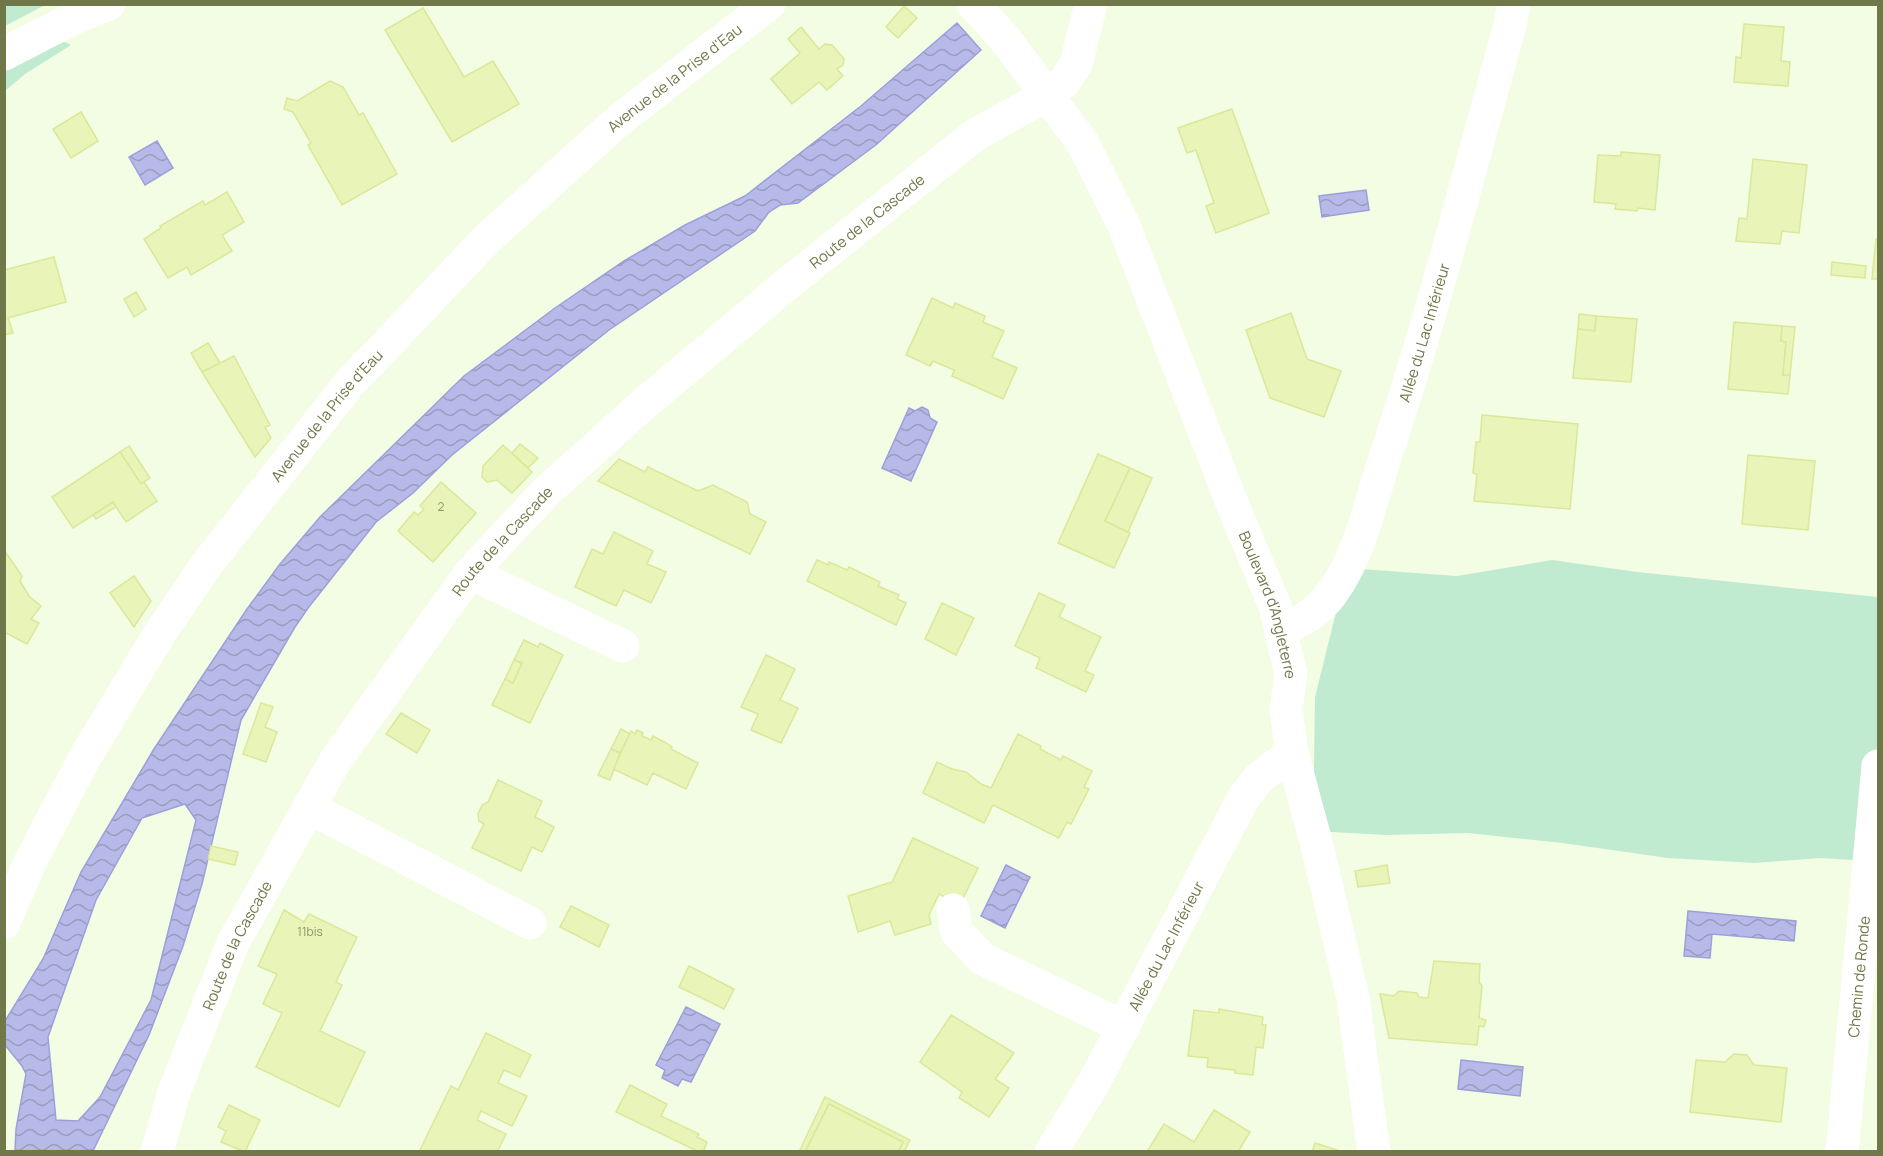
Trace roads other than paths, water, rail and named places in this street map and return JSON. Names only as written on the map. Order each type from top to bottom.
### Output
[{"type":"street","points":[[4,54],[109,4]]},
{"type":"street","name":"Avenue de la Prise d'Eau","points":[[4,923],[31,860],[84,759],[160,633],[207,564],[350,384],[487,239],[618,121],[769,4]]},
{"type":"street","name":"Boulevard d'Angleterre","points":[[973,4],[1005,39],[1082,141],[1124,226],[1275,606],[1291,674],[1287,710],[1292,753],[1353,998],[1374,1152]]},
{"type":"street","points":[[1047,95],[1064,82],[1076,64],[1091,4]]},
{"type":"street","name":"Allée du Lac Inférieur","points":[[1282,630],[1299,623],[1317,611],[1333,592],[1347,568],[1357,543],[1407,392],[1506,40],[1514,4]]},
{"type":"street","name":"Route de la Cascade","points":[[157,1152],[174,1092],[233,943],[335,761],[470,573],[546,492],[792,279],[975,135],[1047,95]]},
{"type":"street","points":[[470,573],[623,646]]},
{"type":"street","name":"Allée du Lac Inférieur","points":[[1051,1152],[1093,1084],[1243,799],[1258,779],[1292,753]]},
{"type":"street","name":"Chemin de Ronde","points":[[1842,1152],[1868,998],[1878,766]]},
{"type":"street","points":[[308,807],[530,923]]},
{"type":"street","points":[[953,910],[957,930],[983,959],[1124,1027]]},
{"type":"water","points":[[957,23],[981,50],[877,144],[798,203],[780,205],[769,212],[755,231],[609,330],[452,455],[413,493],[376,522],[295,627],[241,720],[202,884],[183,946],[149,1035],[93,1151],[15,1151],[16,1129],[26,1074],[5,1045],[5,1021],[43,959],[81,872],[154,749],[247,609],[280,564],[320,517],[464,376],[555,308],[624,261],[685,225],[745,196],[861,106]],"holes":[[[185,804],[196,820],[151,1000],[100,1097],[78,1121],[56,1120],[48,1037],[96,900],[142,818]]]},
{"type":"water","points":[[157,141],[173,168],[145,185],[129,157]]},
{"type":"water","points":[[1366,190],[1369,210],[1322,217],[1319,196]]},
{"type":"water","points":[[922,407],[928,410],[930,418],[937,422],[911,481],[882,468],[909,408],[915,411]]},
{"type":"water","points":[[1006,865],[1030,877],[1005,928],[981,916]]},
{"type":"water","points":[[1688,911],[1796,921],[1794,941],[1712,934],[1710,958],[1684,956]]},
{"type":"water","points":[[686,1007],[720,1024],[691,1082],[682,1079],[678,1086],[662,1078],[665,1070],[656,1065]]},
{"type":"water","points":[[1461,1060],[1523,1067],[1520,1096],[1458,1089]]}]
